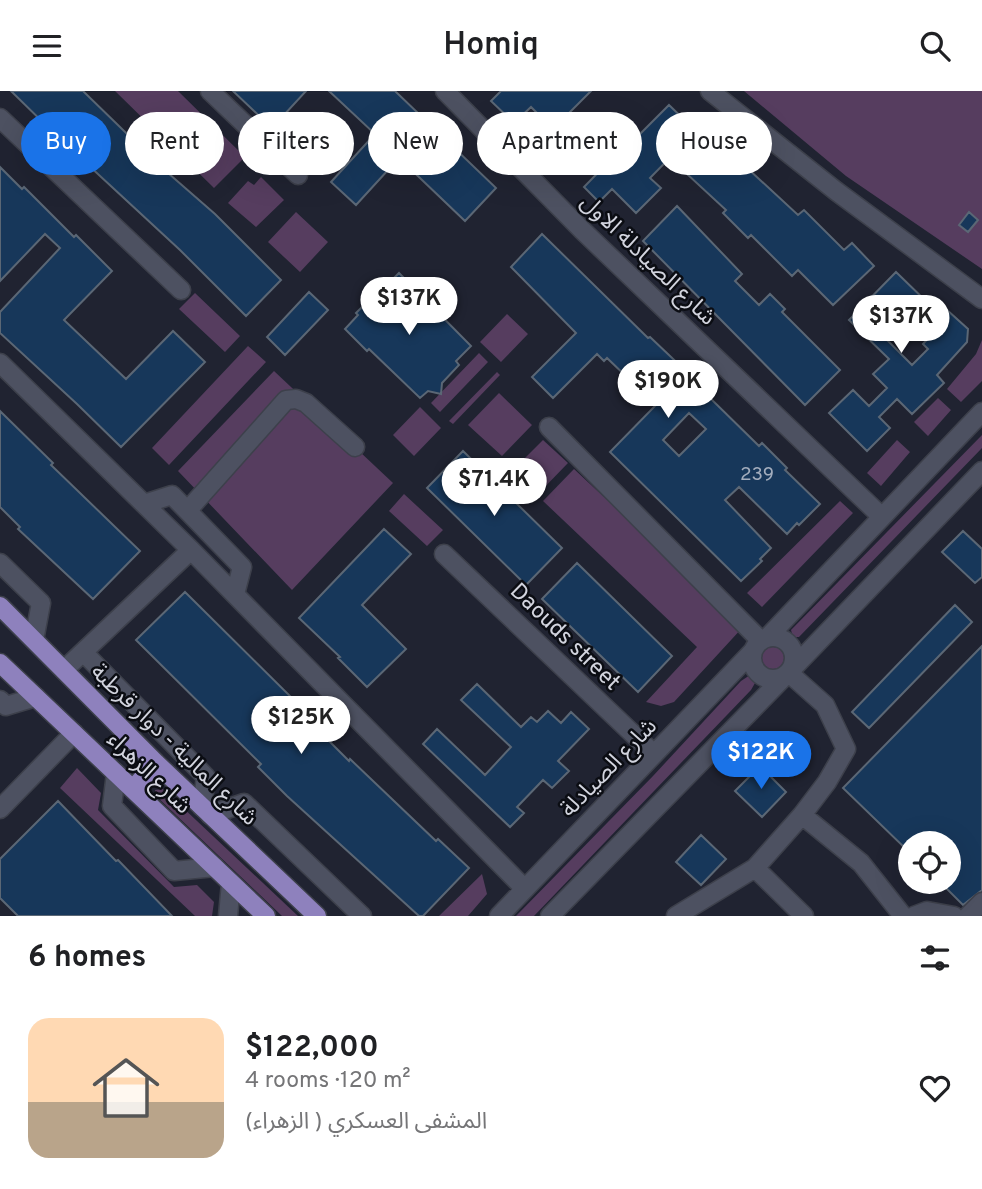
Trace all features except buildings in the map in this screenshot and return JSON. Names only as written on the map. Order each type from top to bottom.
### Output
[{"type":"main road","name":"شارع المالية - دوار قرطبة","points":[[0,606],[156,763],[317,916]]},
{"type":"main road","name":"شارع الزهراء","points":[[0,663],[265,916]]},
{"type":"main road","points":[[133,789],[156,763]]},
{"type":"street","points":[[210,91],[238,117]]},
{"type":"street","name":"شارع الصيادلة الاول","points":[[445,91],[582,230],[882,517]]},
{"type":"street","points":[[710,91],[980,300]]},
{"type":"street","points":[[0,118],[181,290]]},
{"type":"street","points":[[0,363],[235,594],[525,889]]},
{"type":"street","points":[[188,510],[286,400],[296,399],[306,403],[355,447]]},
{"type":"street","name":"شارع الصيادلة","points":[[499,916],[982,412]]},
{"type":"street","points":[[549,427],[760,644]]},
{"type":"street","points":[[550,916],[982,471]]},
{"type":"street","points":[[144,504],[172,495],[188,510],[242,567],[235,594]]},
{"type":"street","points":[[64,670],[191,550]]},
{"type":"street","name":"Daouds street","points":[[444,554],[654,754]]},
{"type":"street","points":[[0,563],[41,603],[34,640]]},
{"type":"street","points":[[760,644],[781,638],[792,647],[794,654],[788,673]]},
{"type":"street","points":[[760,644],[753,666],[762,677],[769,680],[788,673]]},
{"type":"street","points":[[83,652],[206,776],[206,811],[244,803],[362,916]]},
{"type":"street","points":[[676,916],[755,868],[802,815],[827,782],[846,749],[825,705],[788,673]]},
{"type":"street","points":[[0,700],[6,706],[36,697]]},
{"type":"street","points":[[0,809],[74,733]]},
{"type":"street","points":[[116,773],[112,806],[174,871],[215,867]]},
{"type":"street","points":[[802,815],[861,863],[903,916]]},
{"type":"street","points":[[755,868],[804,916]]},
{"type":"street","points":[[228,916],[230,883]]},
{"type":"street","points":[[968,916],[982,902]]},
{"type":"street","points":[[914,916],[926,911],[954,916]]},
{"type":"shaded area","points":[[115,91],[178,91],[199,112],[136,112]]},
{"type":"shaded area","points":[[744,91],[982,91],[982,269],[846,176]]},
{"type":"shaded area","points":[[224,136],[238,150],[238,164],[214,188],[201,175],[224,175]]},
{"type":"shaded area","points":[[261,177],[284,200],[256,227],[228,203],[248,181],[254,185]]},
{"type":"shaded area","points":[[296,212],[328,242],[300,272],[268,242]]},
{"type":"shaded area","points":[[195,293],[240,336],[225,352],[179,309]]},
{"type":"shaded area","points":[[507,314],[528,334],[501,362],[480,342]]},
{"type":"shaded area","points":[[982,340],[982,381],[961,402],[947,389],[976,354]]},
{"type":"shaded area","points":[[248,346],[266,362],[169,465],[152,448]]},
{"type":"shaded area","points":[[479,353],[488,362],[440,412],[431,403]]},
{"type":"shaded area","points":[[274,371],[393,483],[292,590],[178,471]]},
{"type":"shaded area","points":[[497,372],[500,375],[453,424],[449,421]]},
{"type":"shaded area","points":[[499,393],[532,425],[502,456],[468,425]]},
{"type":"shaded area","points":[[938,398],[951,410],[928,436],[914,422]]},
{"type":"shaded area","points":[[420,407],[441,428],[414,456],[393,435]]},
{"type":"shaded area","points":[[982,435],[982,448],[799,637],[793,637],[791,630]]},
{"type":"shaded area","points":[[543,440],[568,463],[537,495],[512,471]]},
{"type":"shaded area","points":[[897,440],[910,452],[881,486],[867,473]]},
{"type":"shaded area","points":[[574,469],[743,627],[674,702],[661,706],[646,702],[697,647],[543,501]]},
{"type":"shaded area","points":[[404,494],[443,530],[427,546],[389,511]]},
{"type":"shaded area","points":[[840,501],[853,513],[762,607],[747,593]]},
{"type":"shaded area","points":[[769,647],[777,647],[784,654],[784,662],[777,669],[769,669],[762,662],[762,654]]},
{"type":"shaded area","points":[[750,675],[755,683],[751,690],[534,916],[516,916],[653,776],[741,681]]},
{"type":"shaded area","points":[[77,768],[101,793],[98,810],[174,887],[197,885],[214,902],[212,916],[195,916],[60,788]]},
{"type":"shaded area","points":[[163,789],[298,916],[282,916],[156,796],[155,790]]},
{"type":"shaded area","points":[[482,874],[487,894],[468,916],[439,916]]}]
